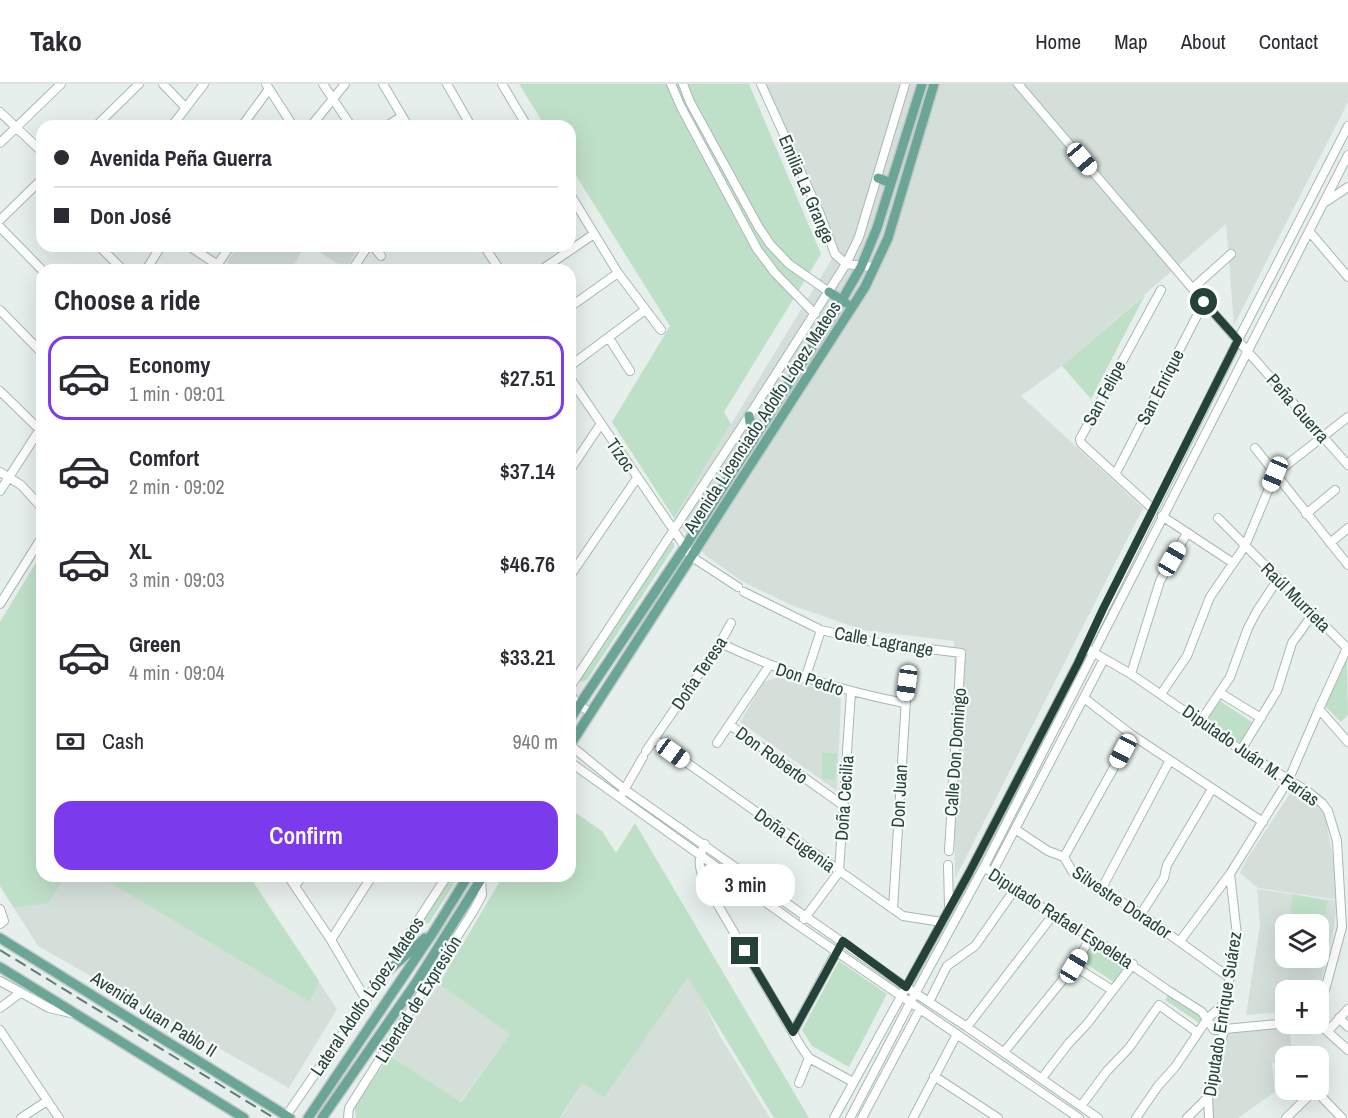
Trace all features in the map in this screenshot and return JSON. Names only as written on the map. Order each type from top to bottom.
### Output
[{"type":"main road","name":"Avenida Licenciado Adolfo López Mateos","points":[[576,710],[685,547],[861,267],[877,228],[922,84]]},
{"type":"main road","name":"Avenida Licenciado Adolfo López Mateos","points":[[576,736],[865,287],[888,238],[934,84]]},
{"type":"main road","points":[[878,178],[891,183]]},
{"type":"main road","points":[[829,292],[848,307],[839,321],[838,329]]},
{"type":"main road","points":[[749,416],[753,441]]},
{"type":"main road","points":[[308,1118],[434,931],[464,882]]},
{"type":"main road","points":[[322,1118],[417,981],[479,882]]},
{"type":"main road","points":[[383,975],[434,931]]},
{"type":"main road","name":"Avenida Juan Pablo II","points":[[0,938],[288,1117]]},
{"type":"main road","points":[[0,967],[244,1118]]},
{"type":"street","points":[[0,143],[61,84]]},
{"type":"street","points":[[102,120],[139,84]]},
{"type":"street","points":[[163,84],[185,107]]},
{"type":"street","points":[[176,120],[204,84]]},
{"type":"street","points":[[323,84],[347,120]]},
{"type":"street","points":[[315,120],[345,84]]},
{"type":"street","points":[[383,84],[404,120]]},
{"type":"street","points":[[447,84],[468,120]]},
{"type":"street","points":[[502,84],[523,120]]},
{"type":"street","points":[[671,84],[757,249],[778,276],[815,314]]},
{"type":"street","points":[[683,84],[690,102],[770,244],[789,264],[829,292]]},
{"type":"street","name":"Emilia La Grange","points":[[761,84],[820,214],[835,254],[846,264],[874,267]]},
{"type":"street","points":[[576,678],[749,416],[846,264],[858,237],[878,178],[905,84]]},
{"type":"street","name":"Peña Guerra","points":[[1018,84],[1204,302],[1348,465]]},
{"type":"street","points":[[246,120],[268,86],[289,120]]},
{"type":"street","points":[[0,112],[36,147]]},
{"type":"street","points":[[396,120],[402,116]]},
{"type":"street","points":[[834,1118],[950,908],[1085,648],[1238,340],[1348,126]]},
{"type":"street","points":[[850,1118],[984,867],[1348,155]]},
{"type":"street","points":[[1323,204],[1348,187]]},
{"type":"street","points":[[0,220],[36,188]]},
{"type":"street","points":[[576,204],[618,273],[661,330]]},
{"type":"street","points":[[0,227],[36,264]]},
{"type":"street","points":[[1309,231],[1345,268],[1348,278]]},
{"type":"street","points":[[576,246],[594,234]]},
{"type":"street","points":[[105,252],[117,264]]},
{"type":"street","points":[[196,252],[211,264]]},
{"type":"street","points":[[378,252],[381,256]]},
{"type":"street","points":[[550,264],[568,252]]},
{"type":"street","points":[[1193,288],[1231,254]]},
{"type":"street","points":[[576,304],[618,273]]},
{"type":"street","name":"San Felipe","points":[[1153,509],[1081,442],[1080,438],[1161,290]]},
{"type":"street","name":"San Enrique","points":[[1116,473],[1204,302]]},
{"type":"street","points":[[0,309],[36,347]]},
{"type":"street","points":[[576,362],[645,310]]},
{"type":"street","points":[[609,338],[630,371]]},
{"type":"street","name":"Tízoc","points":[[576,387],[692,557]]},
{"type":"street","points":[[0,391],[36,423]]},
{"type":"street","points":[[1161,694],[1187,656],[1205,608],[1245,546],[1275,474],[1348,417]]},
{"type":"street","points":[[576,461],[600,425]]},
{"type":"street","points":[[0,491],[36,436]]},
{"type":"street","points":[[1255,448],[1348,565]]},
{"type":"street","points":[[0,472],[21,485],[36,501]]},
{"type":"street","points":[[576,567],[636,478]]},
{"type":"street","points":[[1306,514],[1335,490]]},
{"type":"street","points":[[1162,516],[1233,564]]},
{"type":"street","name":"Raúl Murrieta","points":[[1218,518],[1348,649]]},
{"type":"street","points":[[1330,543],[1348,528]]},
{"type":"street","points":[[1131,674],[1160,581],[1187,533]]},
{"type":"street","points":[[0,604],[36,547]]},
{"type":"street","name":"Calle Lagrange","points":[[692,557],[741,590],[821,630],[873,642],[961,653]]},
{"type":"street","points":[[1200,722],[1230,677],[1257,611],[1278,579]]},
{"type":"street","points":[[1241,750],[1277,691],[1292,643],[1313,614]]},
{"type":"street","name":"Doña Teresa","points":[[619,798],[645,754],[720,644],[731,623]]},
{"type":"street","points":[[805,679],[821,630]]},
{"type":"street","name":"Don Pedro","points":[[720,644],[805,679],[851,692],[904,702]]},
{"type":"street","name":"Diputado Juán M. Farías","points":[[1085,648],[1131,674],[1322,803],[1333,825],[1337,841],[1345,926],[1329,980]]},
{"type":"street","points":[[1179,941],[1230,874],[1289,779],[1318,709],[1348,649]]},
{"type":"street","name":"Calle Don Domingo","points":[[949,851],[961,653]]},
{"type":"street","points":[[992,873],[1104,659]]},
{"type":"street","points":[[717,743],[769,666]]},
{"type":"street","name":"Don Juan","points":[[893,909],[904,702],[907,683]]},
{"type":"street","name":"Doña Cecilia","points":[[839,872],[851,692]]},
{"type":"street","points":[[1220,693],[1261,718]]},
{"type":"street","points":[[1083,698],[1132,735],[1263,822]]},
{"type":"street","points":[[576,701],[591,713]]},
{"type":"street","points":[[1318,709],[1348,742]]},
{"type":"street","name":"Don Roberto","points":[[729,725],[844,807]]},
{"type":"street","points":[[1064,857],[1132,735]]},
{"type":"street","name":"Doña Eugenia","points":[[655,740],[903,916],[942,922]]},
{"type":"street","points":[[576,750],[624,789],[916,994],[1042,1078],[1081,1106],[1088,1115],[1098,1118]]},
{"type":"street","points":[[1102,888],[1170,760]]},
{"type":"street","points":[[576,766],[900,997],[1079,1118]]},
{"type":"street","points":[[1142,914],[1164,878],[1167,865],[1212,789]]},
{"type":"street","name":"Silvestre Dorador","points":[[1015,829],[1048,851],[1064,857],[1072,871],[1142,914],[1230,978]]},
{"type":"street","points":[[705,844],[699,854],[700,869],[705,883],[809,1058],[853,1082]]},
{"type":"street","points":[[948,865],[950,908]]},
{"type":"street","name":"Diputado Rafael Espeleta","points":[[984,867],[1202,1012],[1214,1030],[1224,1030]]},
{"type":"street","points":[[799,926],[839,872]]},
{"type":"street","name":"Diputado Enrique Suárez","points":[[1209,1118],[1208,1097],[1224,1030],[1225,1003],[1237,935],[1230,874]]},
{"type":"street","points":[[292,882],[331,940],[366,1000]]},
{"type":"street","points":[[295,886],[298,882]]},
{"type":"street","points":[[331,940],[368,882]]},
{"type":"street","name":"Lateral Adolfo López Mateos","points":[[288,1117],[443,882]]},
{"type":"street","name":"Libertad de Expresión","points":[[348,1118],[349,1108],[474,910],[482,895],[482,882]]},
{"type":"street","points":[[929,1002],[947,966],[975,946],[1015,889]]},
{"type":"street","points":[[0,909],[2,923]]},
{"type":"street","points":[[967,1027],[1053,915]]},
{"type":"street","points":[[1004,1052],[1074,966],[1091,938]]},
{"type":"street","points":[[793,1032],[843,941]]},
{"type":"street","points":[[1042,1078],[1132,964]]},
{"type":"street","points":[[1074,966],[1112,990]]},
{"type":"street","points":[[0,981],[49,1008],[66,1014],[75,1014]]},
{"type":"street","points":[[0,1008],[20,993]]},
{"type":"street","points":[[1136,1118],[1158,1086],[1176,1068],[1208,1018],[1225,1003]]},
{"type":"street","points":[[1081,1106],[1107,1071],[1130,1048],[1159,1005],[1198,1033]]},
{"type":"street","points":[[862,1118],[920,1009]]},
{"type":"street","points":[[1329,1030],[1348,1009]]},
{"type":"street","points":[[1339,1018],[1348,1027]]},
{"type":"street","points":[[1224,1030],[1232,1027],[1275,1024]]},
{"type":"street","points":[[0,1030],[58,1118]]},
{"type":"street","points":[[1329,1032],[1348,1050]]},
{"type":"street","points":[[913,1118],[957,1034]]},
{"type":"street","points":[[799,1083],[809,1058]]},
{"type":"street","points":[[934,1076],[998,1118]]},
{"type":"street","points":[[1187,1118],[1208,1097]]},
{"type":"street","points":[[1286,1118],[1305,1100]]},
{"type":"street","points":[[1325,1100],[1342,1118]]},
{"type":"street","points":[[21,1118],[47,1101]]},
{"type":"shaded area","points":[[758,84],[1348,84],[1348,102],[1234,325],[1226,224],[1062,366],[1021,396],[1143,508],[955,879],[954,641],[863,630],[791,605],[743,582],[705,555],[674,518],[833,257]]},
{"type":"shaded area","points":[[234,252],[302,252],[294,264],[230,264],[227,262]]},
{"type":"shaded area","points":[[319,252],[356,252],[349,264],[338,264]]},
{"type":"shaded area","points":[[36,563],[36,882],[253,882],[337,1009],[289,1088],[38,946],[0,886],[0,622]]},
{"type":"shaded area","points":[[779,677],[839,695],[841,699],[837,791],[740,722],[764,682]]},
{"type":"shaded area","points":[[1291,792],[1314,799],[1324,811],[1336,873],[1338,900],[1258,888],[1240,873]]},
{"type":"shaded area","points":[[1257,889],[1337,901],[1329,948],[1329,914],[1275,914],[1275,968],[1324,968],[1322,980],[1275,980],[1275,1013],[1246,1015],[1260,925]]},
{"type":"shaded area","points":[[688,976],[721,1038],[770,1118],[561,1118],[582,1083],[604,1098]]},
{"type":"shaded area","points":[[439,984],[511,1033],[460,1102],[390,1056]]},
{"type":"shaded area","points":[[1275,1028],[1275,1034],[1290,1034],[1292,1046],[1275,1046],[1275,1062],[1272,1063],[1275,1092],[1238,1118],[1213,1118],[1213,1090],[1226,1033]]},
{"type":"green space","points":[[519,84],[749,84],[821,254],[724,412],[731,424],[674,518],[612,422],[670,326],[576,176],[576,120],[541,120]]},
{"type":"green space","points":[[1145,295],[1091,399],[1062,366]]},
{"type":"green space","points":[[668,541],[674,543],[674,547],[587,680],[581,682],[580,675]]},
{"type":"green space","points":[[36,563],[36,882],[62,882],[48,903],[14,908],[0,886],[0,622]]},
{"type":"green space","points":[[1347,655],[1348,715],[1341,722],[1324,705]]},
{"type":"green space","points":[[1217,699],[1252,722],[1240,743],[1204,719]]},
{"type":"green space","points":[[822,753],[837,753],[835,780],[822,779]]},
{"type":"green space","points":[[576,813],[602,831],[616,853],[635,823],[809,1118],[774,1118],[688,977],[604,1098],[582,1083],[560,1118],[356,1118],[354,1105],[390,1056],[461,1102],[510,1034],[439,984],[499,882],[576,882]]},
{"type":"green space","points":[[109,882],[253,882],[319,981],[310,1002]]},
{"type":"green space","points":[[445,882],[455,882],[429,923],[416,926]]},
{"type":"green space","points":[[1293,894],[1328,901],[1325,914],[1290,914]]},
{"type":"green space","points":[[1093,939],[1129,964],[1115,983],[1079,959]]},
{"type":"green space","points":[[839,961],[887,994],[849,1067],[812,1046],[802,1030]]},
{"type":"green space","points":[[1169,994],[1205,1018],[1201,1024],[1165,1000]]},
{"type":"railway","points":[[0,950],[274,1118]]},
{"type":"route","points":[[745,951],[793,1032],[843,941],[906,987],[969,873],[1078,663],[1238,340],[1204,302]]}]
